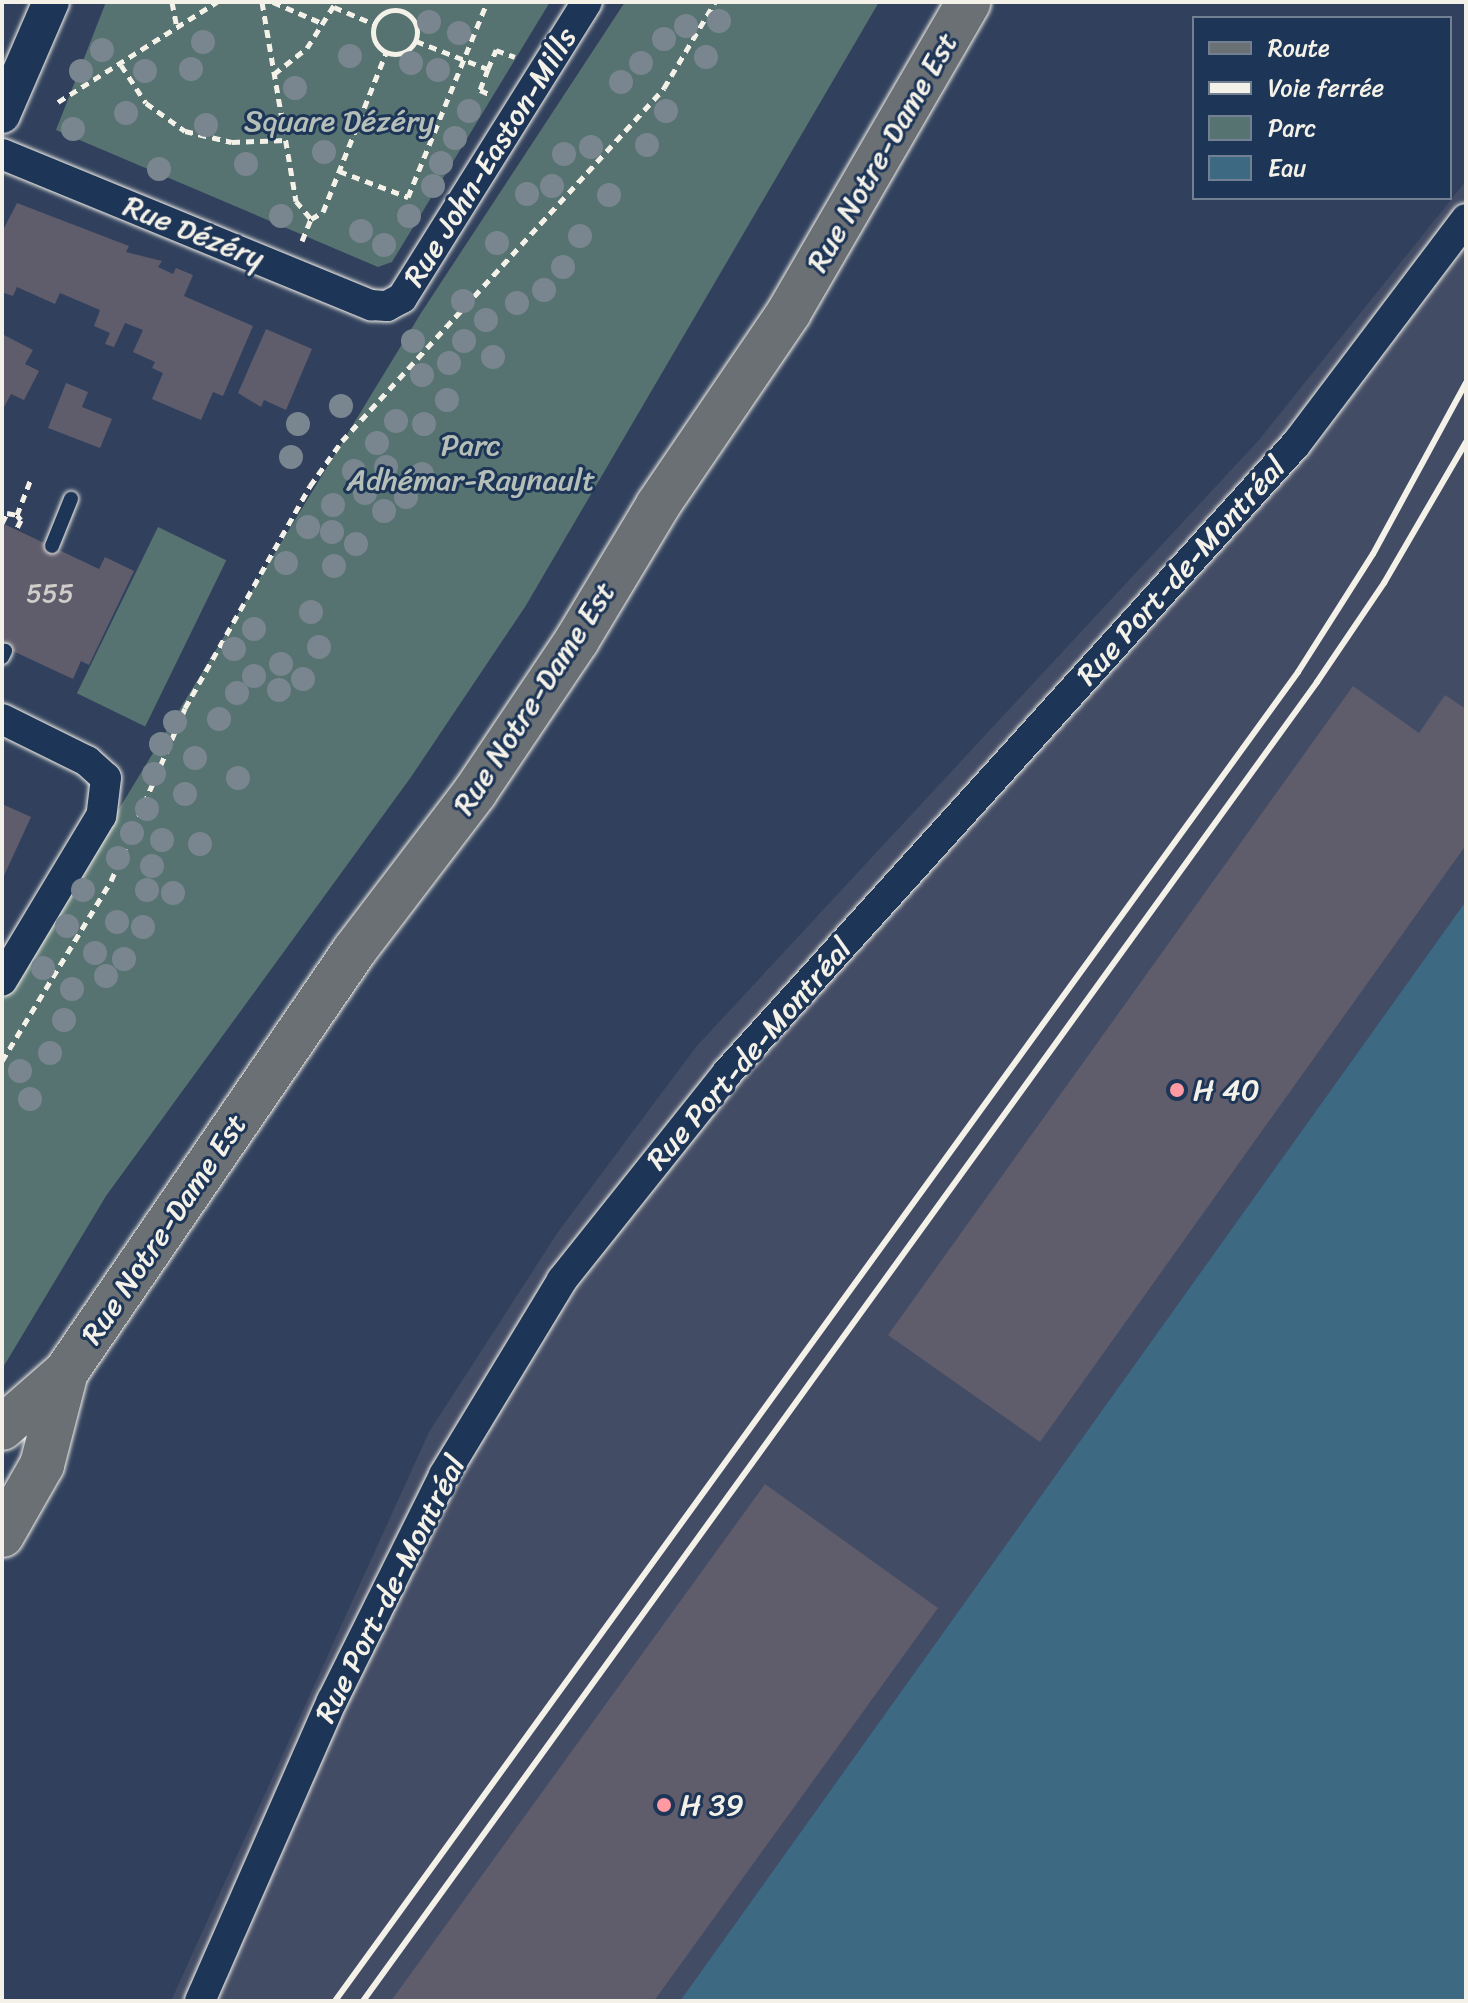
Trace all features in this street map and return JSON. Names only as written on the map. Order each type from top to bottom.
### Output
[{"type":"main road","name":"Rue Notre-Dame Est","points":[[2,1428],[66,1372],[354,951],[475,792],[577,640],[658,505],[789,312],[969,2]]},
{"type":"main road","name":"Rue Notre-Dame Est","points":[[2,1535],[42,1465],[66,1372]]},
{"type":"street","points":[[2,115],[51,2]]},
{"type":"street","name":"Rue John-Easton-Mills","points":[[387,306],[402,298],[587,2]]},
{"type":"street","name":"Rue Dézéry","points":[[2,154],[371,305],[387,306]]},
{"type":"street","name":"Rue Port-de-Montréal","points":[[200,2001],[332,1701],[444,1475],[562,1280],[727,1073],[1296,444],[1466,219]]},
{"type":"street","points":[[2,719],[87,761],[106,778],[101,816],[2,981]]},
{"type":"lane","points":[[52,546],[71,499]]},
{"type":"path","points":[[172,2],[177,28]]},
{"type":"path","points":[[58,102],[217,2]]},
{"type":"path","points":[[262,2],[299,210],[311,219]]},
{"type":"path","points":[[273,2],[324,24]]},
{"type":"path","points":[[403,11],[407,2]]},
{"type":"path","points":[[339,171],[408,197],[487,2]]},
{"type":"path","points":[[2,1061],[111,881],[185,708],[310,486],[342,441],[664,88],[715,2]]},
{"type":"path","points":[[274,74],[307,48],[335,4],[374,24]]},
{"type":"path","points":[[389,10],[403,11],[417,27],[416,41],[399,55],[386,53],[377,46],[374,24],[389,10]]},
{"type":"path","points":[[416,41],[488,69]]},
{"type":"path","points":[[502,99],[480,90],[496,50],[525,60]]},
{"type":"path","points":[[300,246],[311,219],[323,212],[386,53]]},
{"type":"path","points":[[121,65],[146,103],[185,131],[232,142],[286,140]]},
{"type":"path","points":[[406,333],[425,352]]},
{"type":"path","points":[[17,515],[31,479]]},
{"type":"path","points":[[2,523],[7,513],[17,515],[21,520],[16,530]]},
{"type":"shaded area","points":[[1466,181],[1466,901],[680,2001],[171,2001],[429,1432],[558,1232],[696,1047],[1259,440]]},
{"type":"green space","name":"Square Dézéry","points":[[106,2],[550,2],[392,262],[378,267],[56,130]]},
{"type":"green space","name":"Parc Adhémar-Raynault","points":[[625,2],[879,2],[525,607],[411,777],[106,1196],[2,1369],[2,1001],[421,313]]},
{"type":"green space","points":[[158,527],[226,560],[145,727],[77,693]]},
{"type":"water","points":[[1466,901],[1466,2001],[680,2001]]},
{"type":"building","points":[[17,203],[129,246],[126,252],[162,261],[158,267],[173,274],[176,268],[193,275],[184,296],[253,326],[223,396],[213,392],[201,420],[152,399],[163,373],[152,368],[155,362],[133,352],[143,330],[125,323],[114,347],[105,344],[110,333],[94,326],[100,310],[60,293],[55,304],[17,287],[13,296],[4,293],[2,232]]},
{"type":"building","points":[[266,329],[312,349],[286,410],[264,400],[261,407],[238,393]]},
{"type":"building","points":[[2,334],[33,350],[25,364],[39,371],[24,400],[11,394],[2,411]]},
{"type":"building","points":[[66,383],[88,392],[82,407],[112,419],[100,448],[48,428]]},
{"type":"building","points":[[2,523],[99,569],[105,557],[134,571],[89,665],[81,661],[73,679],[2,646]]},
{"type":"building","name":"H 40","points":[[1353,686],[1419,733],[1445,695],[1466,709],[1466,845],[1040,1442],[888,1335]]},
{"type":"building","points":[[2,804],[31,817],[2,880]]},
{"type":"building","name":"H 39","points":[[765,1484],[938,1608],[654,2001],[391,2001]]},
{"type":"railway","points":[[335,2001],[1298,672],[1373,554],[1466,383]]},
{"type":"railway","points":[[363,2001],[1317,682],[1384,583],[1466,442]]},
{"type":"place","name":"H 40","points":[[1177,1090]]},
{"type":"place","name":"H 39","points":[[664,1805]]}]
